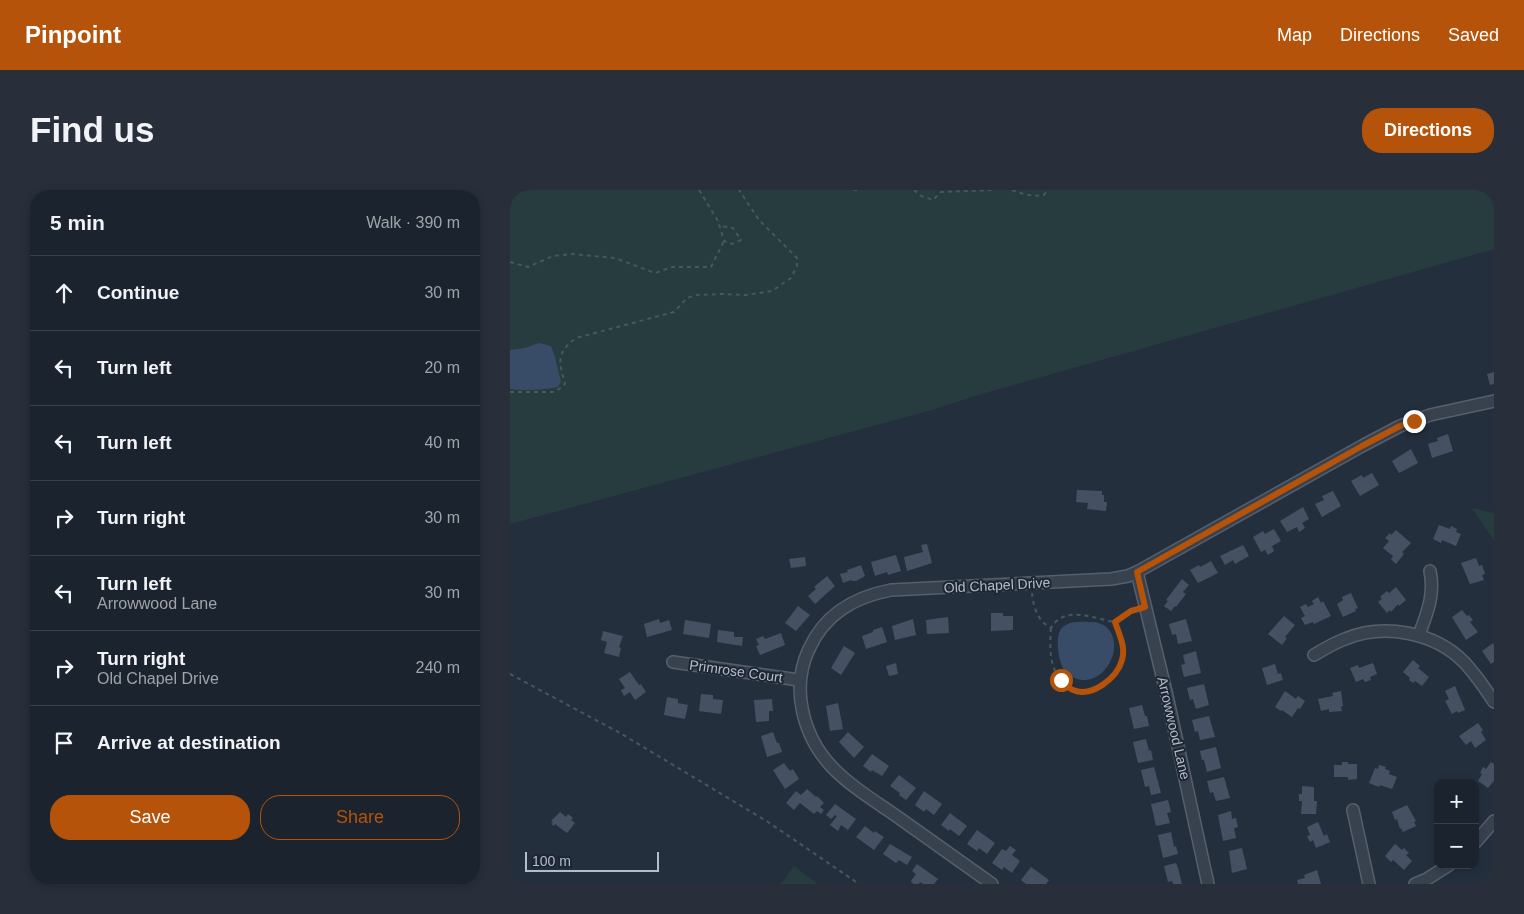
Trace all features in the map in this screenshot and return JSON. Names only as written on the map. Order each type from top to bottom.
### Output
[{"type":"street","name":"Old Chapel Drive","points":[[992,884],[856,788],[830,766],[816,748],[806,727],[799,680],[805,656],[811,644],[818,632],[837,612],[857,600],[891,590],[1128,576],[1400,426],[1430,415],[1494,401]]},
{"type":"street","points":[[1419,635],[1432,596],[1430,571]]},
{"type":"street","name":"Arrowwood Lane","points":[[1137,572],[1188,789],[1208,884]]},
{"type":"street","points":[[1314,655],[1346,639],[1359,635],[1392,632],[1406,632],[1419,635],[1445,648],[1463,661],[1494,702]]},
{"type":"street","name":"Primrose Court","points":[[673,662],[799,680]]},
{"type":"street","points":[[1353,810],[1369,884]]},
{"type":"street","points":[[1479,839],[1494,822]]},
{"type":"street","points":[[1415,884],[1427,880],[1444,869]]},
{"type":"path","points":[[510,262],[528,267],[554,256],[572,254],[615,258],[655,273],[672,267],[711,267],[724,241],[715,215],[699,190]]},
{"type":"path","points":[[510,392],[554,392],[564,386],[560,361],[565,346],[576,338],[674,312],[687,298],[696,295],[746,295],[772,291],[790,278],[797,266],[796,258],[759,220],[738,190]]},
{"type":"path","points":[[914,190],[922,196],[933,200],[941,192],[995,190]]},
{"type":"path","points":[[1012,190],[1036,196],[1044,195],[1047,190]]},
{"type":"path","points":[[720,226],[733,228],[741,240],[732,244],[724,241]]},
{"type":"path","points":[[1031,583],[1032,598],[1038,615],[1045,625],[1051,628]]},
{"type":"path","points":[[1115,622],[1122,639],[1122,659],[1116,672],[1099,687],[1075,691],[1071,689],[1056,674],[1051,662],[1051,628],[1055,621],[1070,615],[1090,615],[1105,621],[1115,622],[1131,611],[1145,607]]},
{"type":"path","points":[[510,674],[620,733],[768,822],[859,884]]},
{"type":"green space","points":[[510,190],[1494,190],[1494,249],[978,395],[932,410],[510,524]]},
{"type":"green space","points":[[1472,508],[1494,513],[1494,541]]},
{"type":"green space","points":[[794,866],[818,884],[781,884]]},
{"type":"water","points":[[539,343],[551,346],[561,382],[558,387],[534,390],[510,389],[510,350],[525,348]]},
{"type":"water","points":[[1095,622],[1107,628],[1113,638],[1112,657],[1101,674],[1092,679],[1083,680],[1073,677],[1063,668],[1058,651],[1058,639],[1061,629],[1071,623]]},
{"type":"building","points":[[1494,372],[1494,384],[1490,385],[1487,374]]},
{"type":"building","points":[[1448,434],[1453,451],[1432,458],[1428,444],[1438,441],[1437,438]]},
{"type":"building","points":[[1411,449],[1418,463],[1399,473],[1392,461]]},
{"type":"building","points":[[1372,473],[1379,485],[1360,496],[1351,481],[1362,475],[1363,478]]},
{"type":"building","points":[[1077,490],[1102,491],[1104,502],[1107,502],[1106,511],[1087,509],[1088,503],[1076,502]]},
{"type":"building","points":[[1333,491],[1341,506],[1322,517],[1315,504],[1324,500],[1322,496]]},
{"type":"building","points":[[1303,507],[1309,519],[1302,523],[1305,528],[1299,532],[1297,527],[1287,532],[1280,521]]},
{"type":"building","points":[[1439,525],[1450,529],[1451,526],[1457,529],[1456,532],[1461,534],[1456,546],[1442,540],[1441,543],[1433,539]]},
{"type":"building","points":[[1274,529],[1281,541],[1272,546],[1274,551],[1268,555],[1265,550],[1261,552],[1253,537],[1263,531],[1265,534]]},
{"type":"building","points":[[1396,530],[1411,543],[1402,552],[1404,554],[1396,564],[1391,559],[1393,556],[1383,548],[1389,541],[1385,538]]},
{"type":"building","points":[[927,544],[932,563],[907,571],[904,557],[923,552],[921,545]]},
{"type":"building","points":[[1243,545],[1249,556],[1235,564],[1233,560],[1225,565],[1220,556]]},
{"type":"building","points":[[896,555],[901,571],[888,575],[887,572],[875,576],[871,562]]},
{"type":"building","points":[[805,557],[806,566],[791,568],[789,559]]},
{"type":"building","points":[[1476,558],[1479,566],[1482,565],[1485,574],[1482,575],[1484,580],[1470,584],[1461,563]]},
{"type":"building","points":[[1211,561],[1218,573],[1198,583],[1190,570]]},
{"type":"building","points":[[861,565],[865,576],[856,581],[851,580],[843,583],[840,574]]},
{"type":"building","points":[[827,576],[835,586],[815,604],[808,596],[816,589],[814,587]]},
{"type":"building","points":[[1182,579],[1189,585],[1183,592],[1186,594],[1171,611],[1164,606],[1168,601],[1166,600]]},
{"type":"building","points":[[1396,587],[1406,600],[1387,613],[1378,602],[1382,599],[1380,597],[1387,591],[1389,593]]},
{"type":"building","points":[[1351,593],[1358,608],[1355,609],[1356,611],[1343,617],[1337,604],[1343,600],[1342,597]]},
{"type":"building","points":[[1318,597],[1321,603],[1323,601],[1331,616],[1314,624],[1313,622],[1305,625],[1301,618],[1305,616],[1300,607],[1306,604],[1308,607],[1314,604],[1312,601]]},
{"type":"building","points":[[798,606],[810,615],[796,631],[785,623]]},
{"type":"building","points":[[1462,610],[1473,620],[1470,622],[1478,632],[1466,640],[1452,617]]},
{"type":"building","points":[[991,613],[1003,613],[1003,616],[1013,616],[1013,630],[991,631]]},
{"type":"building","points":[[1284,616],[1295,625],[1285,637],[1287,638],[1282,645],[1268,634]]},
{"type":"building","points":[[948,617],[949,633],[927,634],[926,620]]},
{"type":"building","points":[[659,619],[660,623],[669,620],[672,630],[647,637],[644,624]]},
{"type":"building","points":[[913,619],[916,635],[895,640],[892,626]]},
{"type":"building","points":[[1186,619],[1192,641],[1178,644],[1176,634],[1172,635],[1169,624]]},
{"type":"building","points":[[685,620],[711,624],[709,638],[683,634]]},
{"type":"building","points":[[882,627],[887,642],[866,649],[862,636]]},
{"type":"building","points":[[718,630],[734,632],[734,637],[743,637],[742,646],[717,642]]},
{"type":"building","points":[[603,631],[623,636],[619,647],[621,648],[619,657],[604,653],[607,642],[601,640]]},
{"type":"building","points":[[781,633],[785,645],[760,655],[756,646],[759,645],[756,639],[763,636],[765,639]]},
{"type":"building","points":[[1493,643],[1494,662],[1491,664],[1482,651]]},
{"type":"building","points":[[844,646],[855,653],[841,675],[831,668]]},
{"type":"building","points":[[1196,651],[1201,673],[1184,677],[1181,665],[1185,664],[1183,655]]},
{"type":"building","points":[[1413,660],[1420,666],[1418,668],[1429,677],[1422,686],[1415,681],[1413,683],[1403,672]]},
{"type":"building","points":[[896,663],[898,674],[889,676],[886,666]]},
{"type":"building","points":[[1373,663],[1377,674],[1370,677],[1371,680],[1365,682],[1363,679],[1356,682],[1350,668],[1358,665],[1359,668]]},
{"type":"building","points":[[1275,664],[1278,674],[1281,673],[1283,680],[1267,685],[1262,668]]},
{"type":"building","points":[[630,672],[646,692],[635,700],[630,692],[624,696],[621,690],[625,688],[619,679]]},
{"type":"building","points":[[1204,684],[1209,705],[1196,709],[1193,699],[1190,700],[1187,688]]},
{"type":"building","points":[[1455,686],[1465,710],[1452,714],[1445,701],[1449,699],[1445,691]]},
{"type":"building","points":[[1285,691],[1296,699],[1298,696],[1305,701],[1292,717],[1275,707]]},
{"type":"building","points":[[1341,691],[1342,711],[1329,712],[1329,709],[1321,711],[1318,699],[1333,696],[1332,693]]},
{"type":"building","points":[[701,694],[713,695],[713,699],[723,700],[721,714],[699,711]]},
{"type":"building","points":[[667,697],[678,699],[678,703],[688,705],[685,719],[664,715]]},
{"type":"building","points":[[772,699],[773,711],[769,711],[769,721],[756,722],[754,700]]},
{"type":"building","points":[[838,703],[843,729],[830,731],[826,706]]},
{"type":"building","points":[[1142,705],[1149,726],[1134,729],[1129,708]]},
{"type":"building","points":[[1209,716],[1215,737],[1200,740],[1198,731],[1195,732],[1192,720]]},
{"type":"building","points":[[1478,723],[1483,730],[1481,732],[1486,740],[1475,748],[1471,741],[1466,745],[1459,736]]},
{"type":"building","points":[[773,732],[782,752],[767,757],[761,736]]},
{"type":"building","points":[[848,732],[864,747],[854,758],[839,742]]},
{"type":"building","points":[[1146,739],[1153,760],[1138,763],[1133,742]]},
{"type":"building","points":[[1216,747],[1221,768],[1207,772],[1200,751]]},
{"type":"building","points":[[872,754],[889,766],[882,776],[872,770],[871,772],[863,766]]},
{"type":"building","points":[[1342,762],[1357,764],[1357,779],[1348,780],[1348,777],[1334,777],[1334,765],[1342,765]]},
{"type":"building","points":[[1491,762],[1494,764],[1494,781],[1488,788],[1479,782],[1483,767],[1486,769]]},
{"type":"building","points":[[784,763],[790,771],[793,769],[799,779],[785,789],[773,770]]},
{"type":"building","points":[[1379,765],[1386,767],[1385,769],[1390,771],[1389,774],[1397,777],[1392,789],[1369,783],[1375,768],[1378,769]]},
{"type":"building","points":[[1154,767],[1161,793],[1151,795],[1149,786],[1145,787],[1141,770]]},
{"type":"building","points":[[899,775],[916,788],[906,800],[890,786]]},
{"type":"building","points":[[1224,777],[1230,798],[1216,801],[1213,792],[1210,793],[1207,781]]},
{"type":"building","points":[[1302,786],[1314,787],[1314,801],[1317,801],[1316,814],[1301,814],[1302,801],[1299,801],[1299,794],[1302,794]]},
{"type":"building","points":[[807,789],[824,803],[820,807],[824,810],[821,814],[817,811],[814,814],[800,803],[794,810],[786,803],[796,791],[801,795]]},
{"type":"building","points":[[924,791],[942,804],[934,815],[926,809],[924,812],[915,805]]},
{"type":"building","points":[[1168,800],[1171,812],[1167,813],[1170,823],[1156,826],[1151,804]]},
{"type":"building","points":[[835,804],[856,819],[848,830],[841,825],[838,831],[830,825],[837,816],[835,815],[831,819],[826,815]]},
{"type":"building","points":[[1407,805],[1416,821],[1414,822],[1416,826],[1403,832],[1392,812]]},
{"type":"building","points":[[1231,811],[1232,819],[1236,818],[1238,827],[1234,828],[1236,838],[1223,841],[1218,815]]},
{"type":"building","points":[[560,812],[566,817],[568,814],[575,823],[567,833],[555,824],[554,826],[551,824],[553,822],[551,821]]},
{"type":"building","points":[[950,813],[967,826],[959,836],[941,825]]},
{"type":"building","points":[[1318,822],[1324,836],[1327,834],[1330,842],[1316,848],[1313,840],[1310,842],[1307,836],[1310,835],[1307,827]]},
{"type":"building","points":[[865,826],[874,833],[875,831],[884,837],[874,850],[856,837]]},
{"type":"building","points":[[977,830],[995,843],[987,854],[979,848],[977,851],[967,844]]},
{"type":"building","points":[[1171,832],[1174,847],[1176,846],[1178,854],[1163,858],[1158,835]]},
{"type":"building","points":[[890,844],[912,857],[907,865],[899,860],[896,863],[883,854]]},
{"type":"building","points":[[1395,844],[1402,850],[1404,848],[1409,853],[1406,855],[1412,861],[1404,870],[1393,860],[1391,862],[1385,856]]},
{"type":"building","points":[[1010,846],[1016,850],[1012,855],[1020,861],[1012,873],[1004,867],[1002,870],[992,863],[1002,849],[1006,851]]},
{"type":"building","points":[[1242,848],[1247,869],[1232,873],[1229,851]]},
{"type":"building","points":[[1176,863],[1182,884],[1173,884],[1172,881],[1168,882],[1164,866]]},
{"type":"building","points":[[917,864],[938,879],[934,884],[912,883],[911,881],[916,874],[912,871]]},
{"type":"building","points":[[1031,867],[1049,880],[1046,884],[1026,884],[1021,880]]},
{"type":"building","points":[[1317,870],[1321,884],[1298,884],[1297,880],[1305,878],[1304,875]]},
{"type":"route","points":[[1061,680],[1075,691],[1092,690],[1108,681],[1116,672],[1122,659],[1123,650],[1122,639],[1115,622],[1131,611],[1145,607],[1137,572],[1362,446],[1400,426],[1414,421]]}]
